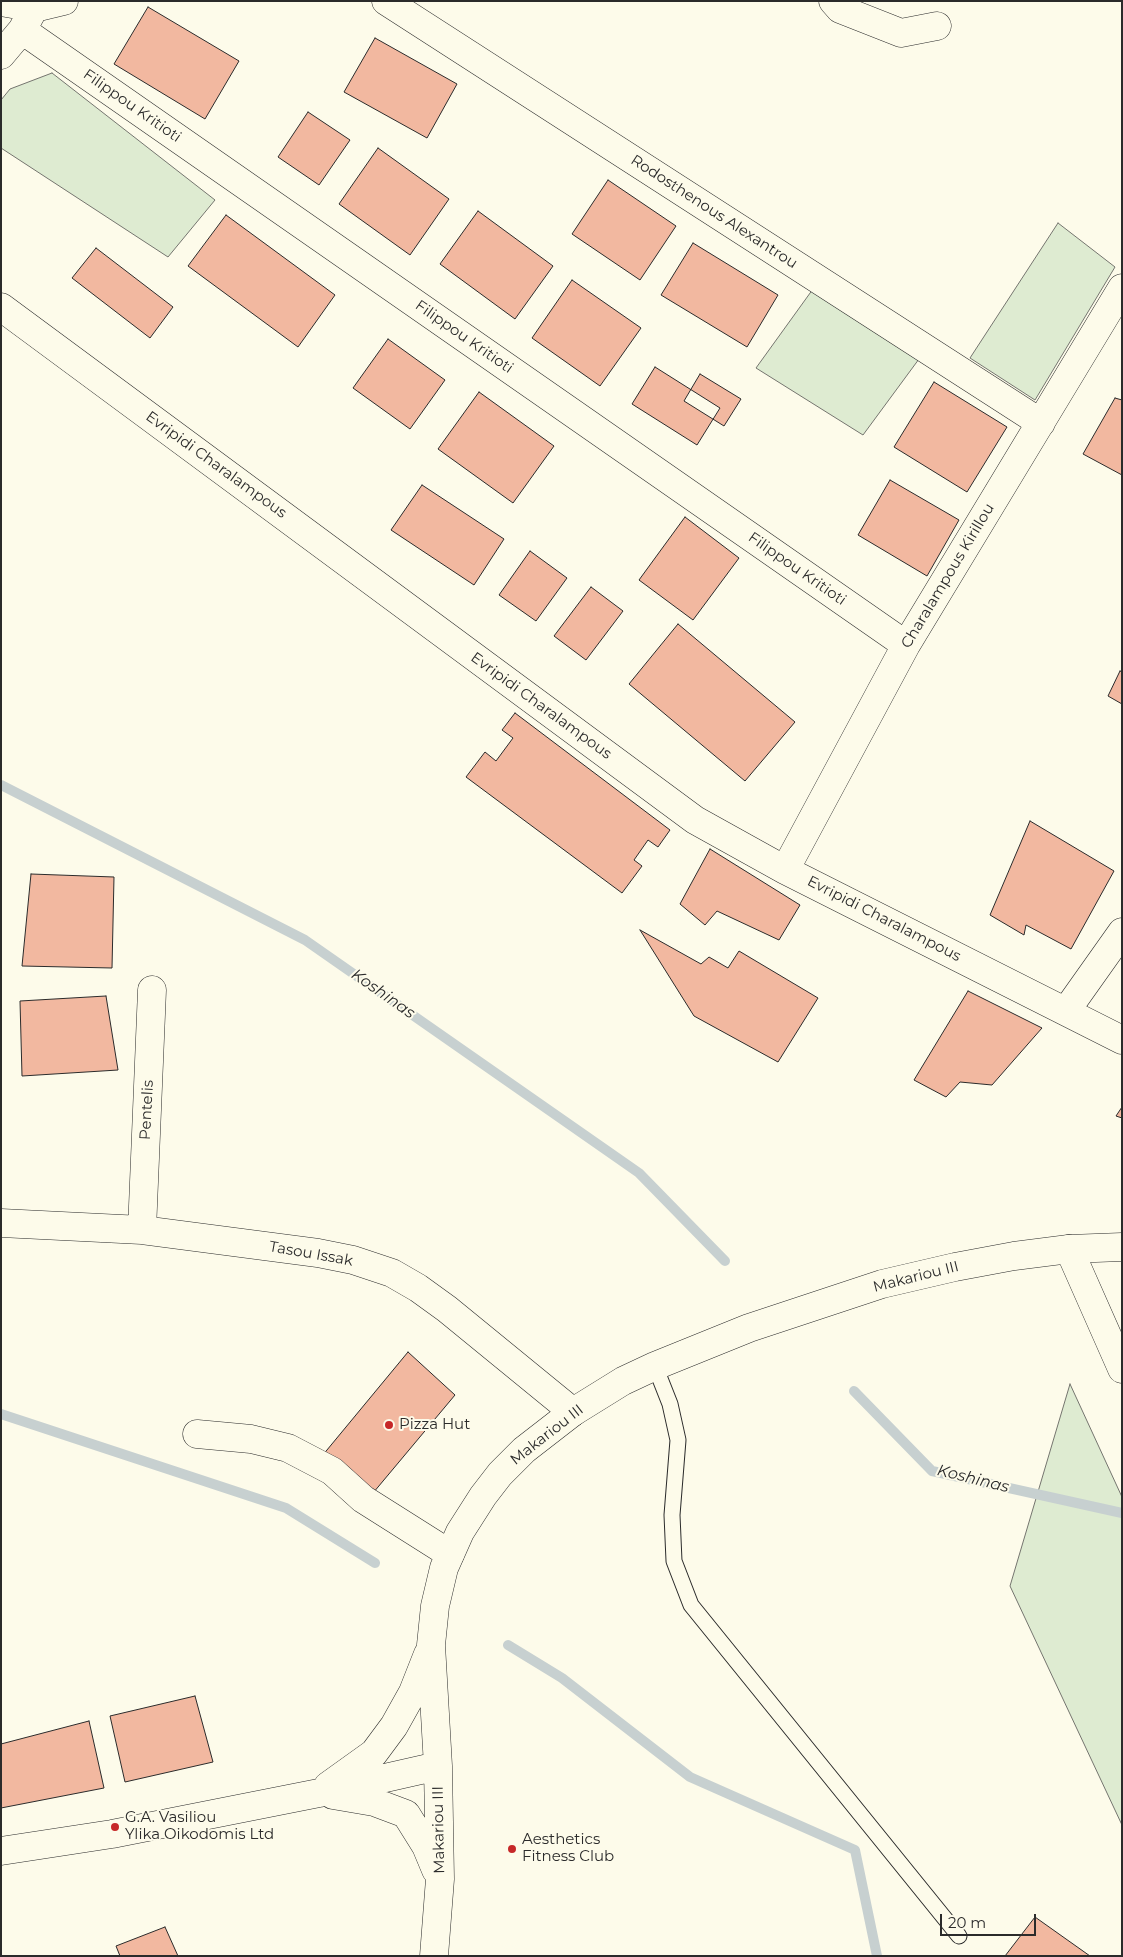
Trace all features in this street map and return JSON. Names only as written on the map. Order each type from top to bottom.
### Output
[{"type":"street","points":[[1,56],[29,19],[64,1]]},
{"type":"street","name":"Rodosthenous Alexantrou","points":[[386,1],[1041,423]]},
{"type":"street","points":[[833,1],[840,9],[901,33],[937,26]]},
{"type":"street","points":[[1,2],[29,19]]},
{"type":"street","name":"Filippou Kritioti","points":[[29,19],[906,645]]},
{"type":"street","name":"Charalampous Kirillou","points":[[785,870],[906,645],[1122,288]]},
{"type":"street","name":"Evripidi Charalampous","points":[[1,307],[695,820],[785,870],[1122,1040]]},
{"type":"street","points":[[1066,1011],[1122,932]]},
{"type":"street","name":"Pentelis","points":[[142,1230],[152,990]]},
{"type":"street","name":"Tasou Issak","points":[[1,1223],[142,1230],[353,1260],[392,1273],[418,1288],[447,1309],[572,1412]]},
{"type":"street","name":"Makariou III","points":[[434,1956],[440,1879],[438,1766],[431,1645],[435,1606],[444,1568],[460,1532],[483,1496],[500,1474],[524,1450],[572,1412],[623,1381],[749,1328],[882,1284],[964,1265],[1069,1249],[1122,1247]]},
{"type":"street","points":[[1069,1249],[1122,1369]]},
{"type":"street","points":[[197,1434],[251,1439],[288,1448],[332,1471],[363,1499],[450,1554]]},
{"type":"street","points":[[319,1793],[374,1753],[394,1726],[413,1692],[431,1645]]},
{"type":"street","points":[[1,1852],[112,1834],[319,1793],[438,1766]]},
{"type":"street","points":[[319,1793],[374,1802],[406,1814],[426,1846],[440,1879]]},
{"type":"lane","points":[[655,1366],[670,1404],[678,1440],[672,1515],[674,1561],[691,1606],[959,1936]]},
{"type":"green space","points":[[52,73],[215,200],[168,257],[1,148],[1,100],[10,89]]},
{"type":"green space","points":[[1058,223],[1115,267],[1035,400],[970,358]]},
{"type":"green space","points":[[813,289],[919,359],[863,435],[756,368]]},
{"type":"green space","points":[[1070,1384],[1122,1497],[1122,1825],[1010,1586]]},
{"type":"building","points":[[148,7],[239,61],[205,119],[114,64]]},
{"type":"building","points":[[375,38],[457,84],[427,138],[344,92]]},
{"type":"building","points":[[308,112],[350,140],[319,185],[278,157]]},
{"type":"building","points":[[378,148],[449,199],[410,255],[339,204]]},
{"type":"building","points":[[608,180],[676,226],[640,280],[572,234]]},
{"type":"building","points":[[478,211],[553,266],[515,319],[440,264]]},
{"type":"building","points":[[226,215],[335,295],[298,347],[188,266]]},
{"type":"building","points":[[693,243],[778,295],[747,347],[661,295]]},
{"type":"building","points":[[96,248],[173,307],[150,338],[72,278]]},
{"type":"building","points":[[572,280],[641,328],[600,386],[532,338]]},
{"type":"building","points":[[388,339],[445,380],[410,429],[353,388]]},
{"type":"building","points":[[655,367],[720,408],[697,445],[632,404]]},
{"type":"building","points":[[700,374],[741,399],[724,426],[684,401]]},
{"type":"building","points":[[934,382],[1007,427],[967,492],[894,447]]},
{"type":"building","points":[[479,392],[554,446],[513,503],[438,449]]},
{"type":"building","points":[[1115,398],[1122,400],[1122,475],[1083,454]]},
{"type":"building","points":[[890,480],[959,520],[927,576],[858,535]]},
{"type":"building","points":[[422,485],[504,539],[474,585],[391,530]]},
{"type":"building","points":[[685,517],[739,558],[693,620],[639,580]]},
{"type":"building","points":[[530,551],[567,578],[536,621],[499,595]]},
{"type":"building","points":[[591,587],[623,611],[586,660],[554,636]]},
{"type":"building","points":[[678,624],[795,722],[745,781],[629,684]]},
{"type":"building","points":[[1120,671],[1122,672],[1122,704],[1108,696]]},
{"type":"building","points":[[515,713],[670,830],[658,847],[648,840],[634,860],[642,866],[622,893],[466,777],[485,752],[496,761],[513,738],[502,730]]},
{"type":"building","points":[[1030,821],[1114,871],[1071,949],[1026,925],[1024,935],[990,915]]},
{"type":"building","points":[[710,849],[800,905],[779,940],[717,911],[705,925],[680,904]]},
{"type":"building","points":[[31,874],[114,877],[112,968],[22,966]]},
{"type":"building","points":[[640,930],[701,964],[709,957],[728,968],[739,951],[818,998],[778,1062],[694,1016]]},
{"type":"building","points":[[968,991],[1042,1028],[992,1085],[960,1082],[946,1097],[914,1080]]},
{"type":"building","points":[[106,996],[118,1070],[22,1076],[20,1001]]},
{"type":"building","points":[[1122,1107],[1122,1118],[1116,1116]]},
{"type":"building","name":"Pizza Hut","points":[[408,1352],[455,1395],[368,1499],[322,1456]]},
{"type":"building","points":[[195,1696],[213,1762],[125,1782],[110,1716]]},
{"type":"building","points":[[89,1721],[104,1788],[1,1808],[1,1744]]},
{"type":"building","points":[[1035,1917],[1090,1956],[1005,1956]]},
{"type":"building","points":[[165,1927],[178,1956],[120,1956],[116,1946]]},
{"type":"waterway","name":"Koshinas","points":[[1,785],[305,940],[639,1173],[725,1261]]},
{"type":"waterway","name":"Koshinas","points":[[854,1391],[932,1471],[1122,1513]]},
{"type":"waterway","points":[[1,1414],[286,1508],[375,1563]]},
{"type":"waterway","points":[[508,1645],[562,1678],[690,1777],[855,1850],[877,1956]]},
{"type":"place","name":"Pizza Hut","points":[[389,1425]]},
{"type":"place","name":"G.A. Vasiliou Ylika Oikodomis Ltd","points":[[115,1827]]},
{"type":"place","name":"Aesthetics Fitness Club","points":[[512,1849]]}]
